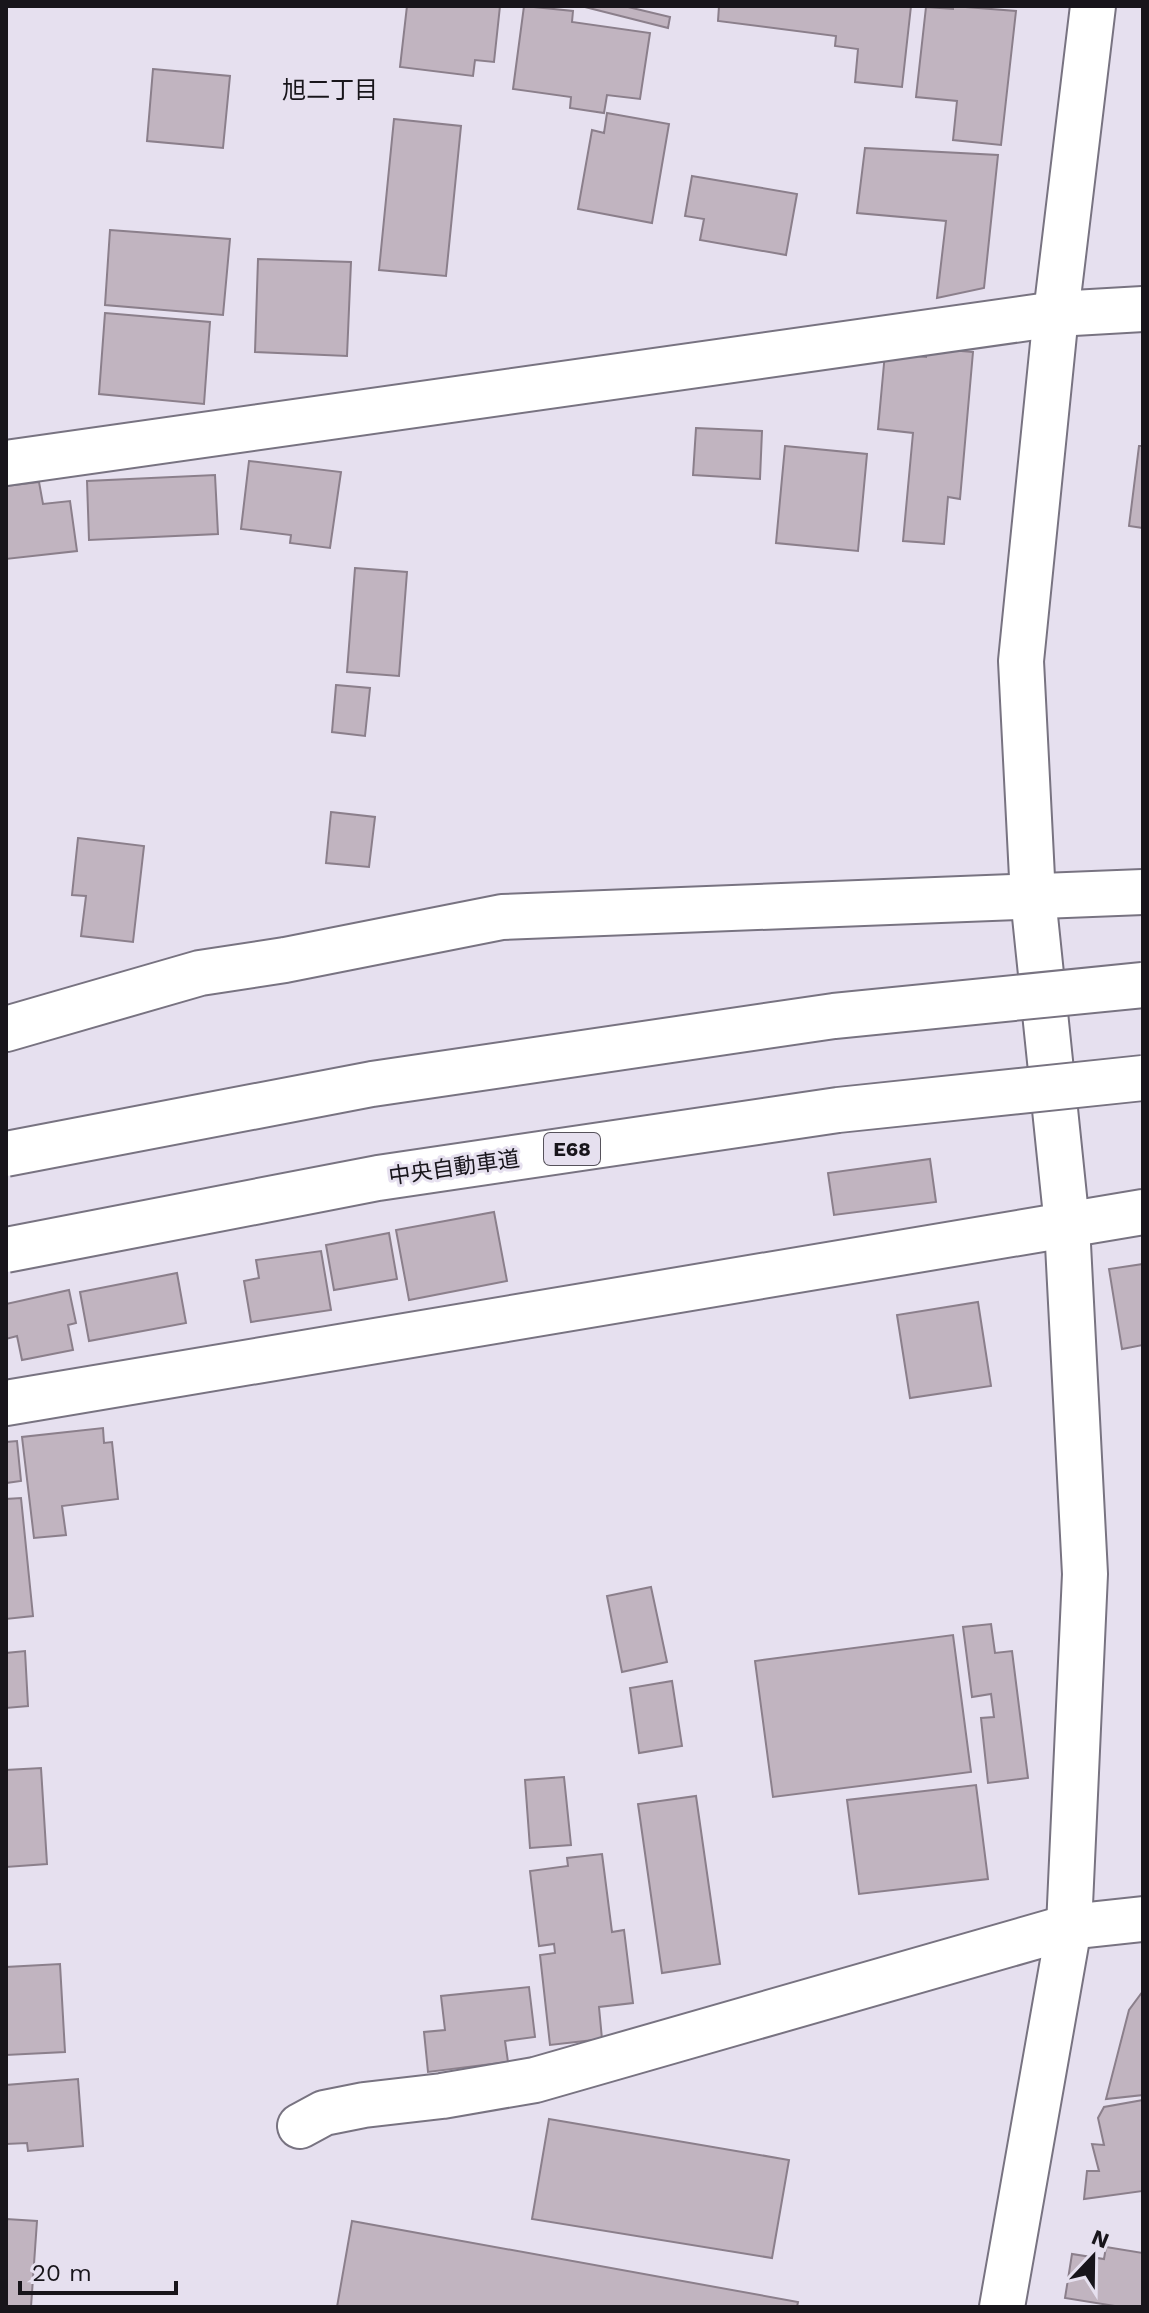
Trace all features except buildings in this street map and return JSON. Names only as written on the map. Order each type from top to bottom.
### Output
[{"type":"main road","points":[[1002,2307],[1069,1927],[1085,1574],[1067,1225],[1033,897],[1021,661],[1056,314],[1093,6]]},
{"type":"main road","points":[[6,463],[1056,314],[1143,309]]},
{"type":"main road","points":[[6,1029],[200,973],[285,960],[502,917],[1143,892]]},
{"type":"main road","points":[[6,1154],[387,1082],[834,1016],[1143,985]]},
{"type":"main road","name":"中央自動車道","points":[[6,1250],[394,1176],[838,1110],[1143,1078]]},
{"type":"main road","points":[[6,1403],[1143,1212]]},
{"type":"main road","points":[[300,2126],[324,2113],[364,2105],[535,2080],[1069,1927],[1143,1919]]},
{"type":"district","name":"旭二丁目","points":[[330,90]]}]
